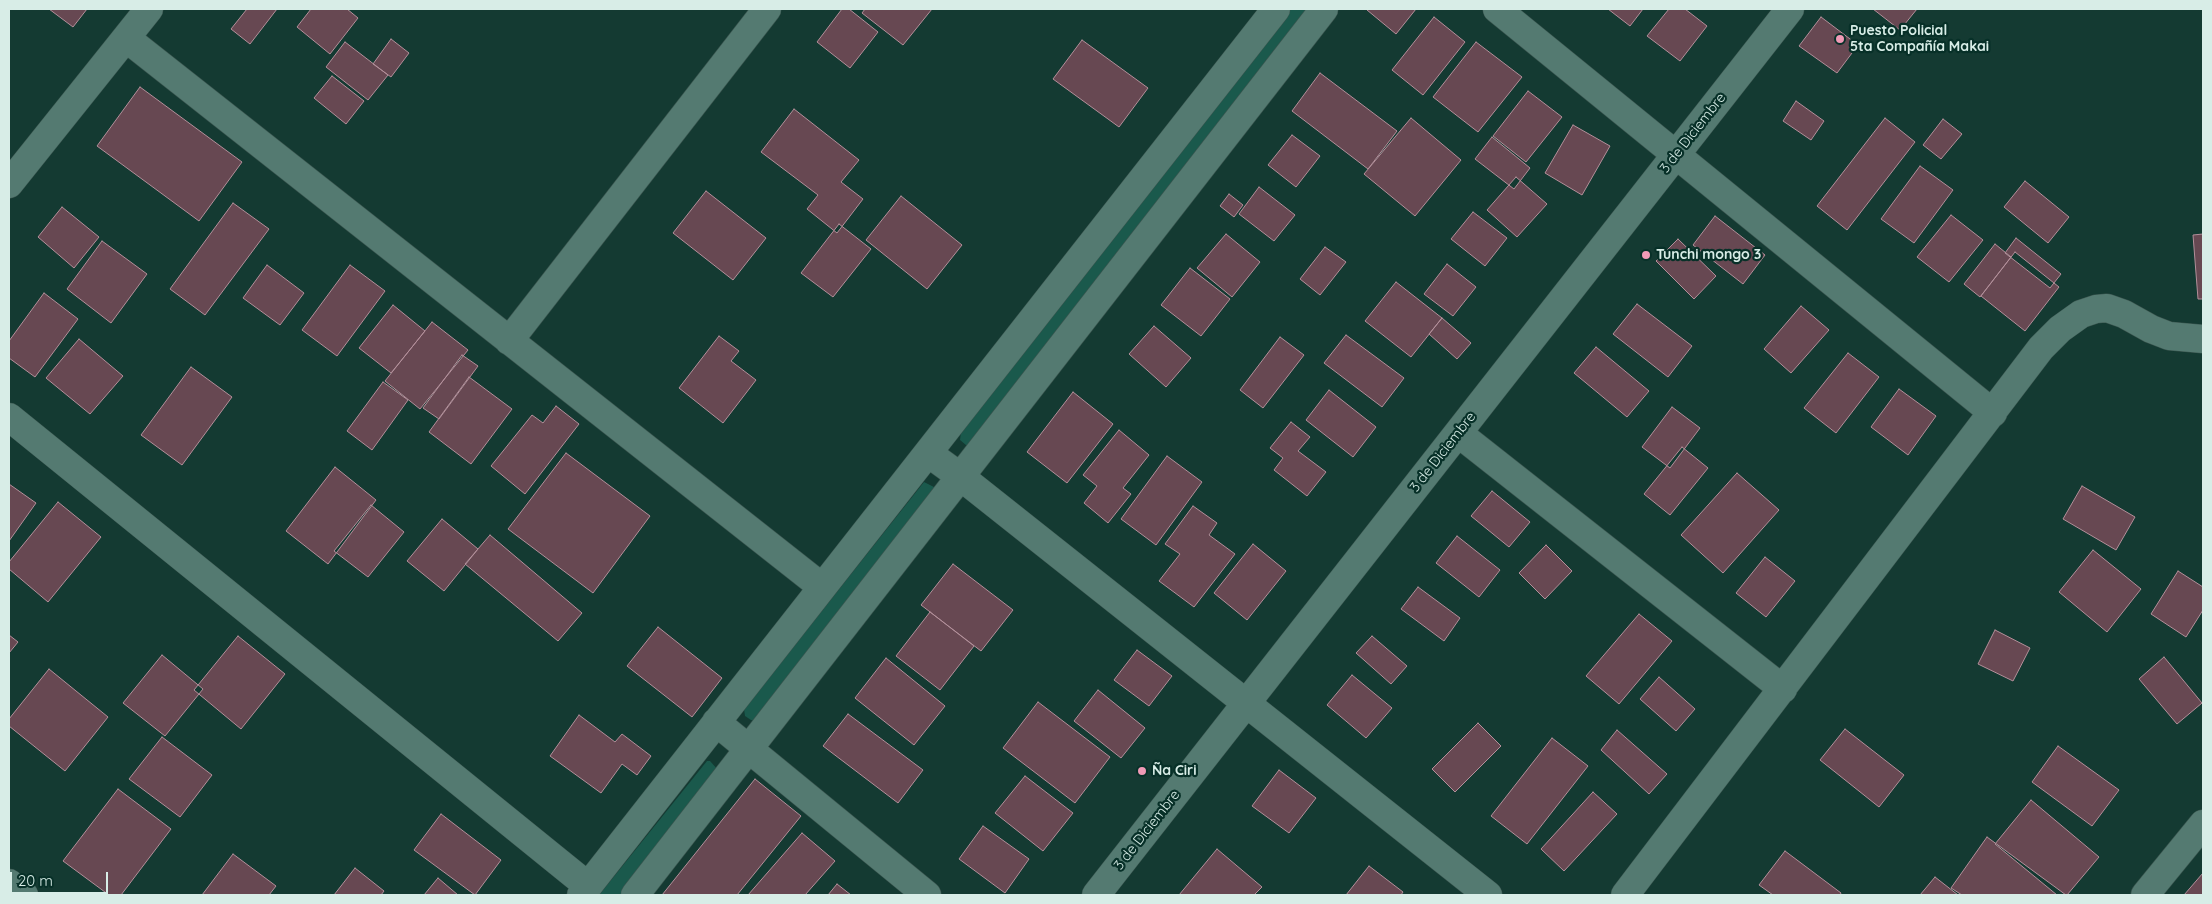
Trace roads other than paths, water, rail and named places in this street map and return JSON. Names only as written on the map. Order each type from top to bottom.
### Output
[{"type":"street","points":[[9,184],[149,9]]},
{"type":"street","points":[[509,341],[767,9]]},
{"type":"street","points":[[9,418],[584,891],[1276,9]]},
{"type":"street","points":[[635,895],[1324,9]]},
{"type":"street","points":[[1497,9],[1675,156],[1994,413]]},
{"type":"street","name":"3 de Diciembre","points":[[1096,895],[1790,9]]},
{"type":"street","points":[[126,38],[822,587]]},
{"type":"street","points":[[1625,895],[1994,413],[2041,348],[2060,329],[2081,314],[2107,308],[2124,314],[2151,329],[2169,336],[2203,339]]},
{"type":"street","points":[[1458,433],[1783,689]]},
{"type":"street","points":[[928,453],[961,476],[1488,895]]},
{"type":"street","points":[[716,722],[927,895]]},
{"type":"street","points":[[2145,895],[2203,824]]},
{"type":"street","points":[[9,883],[24,895]]},
{"type":"place","name":"Puesto Policial 5ta Compañía Makai","points":[[1840,39]]},
{"type":"place","name":"Tunchi mongo 3","points":[[1646,255]]},
{"type":"place","name":"Ña Ciri","points":[[1142,771]]}]
